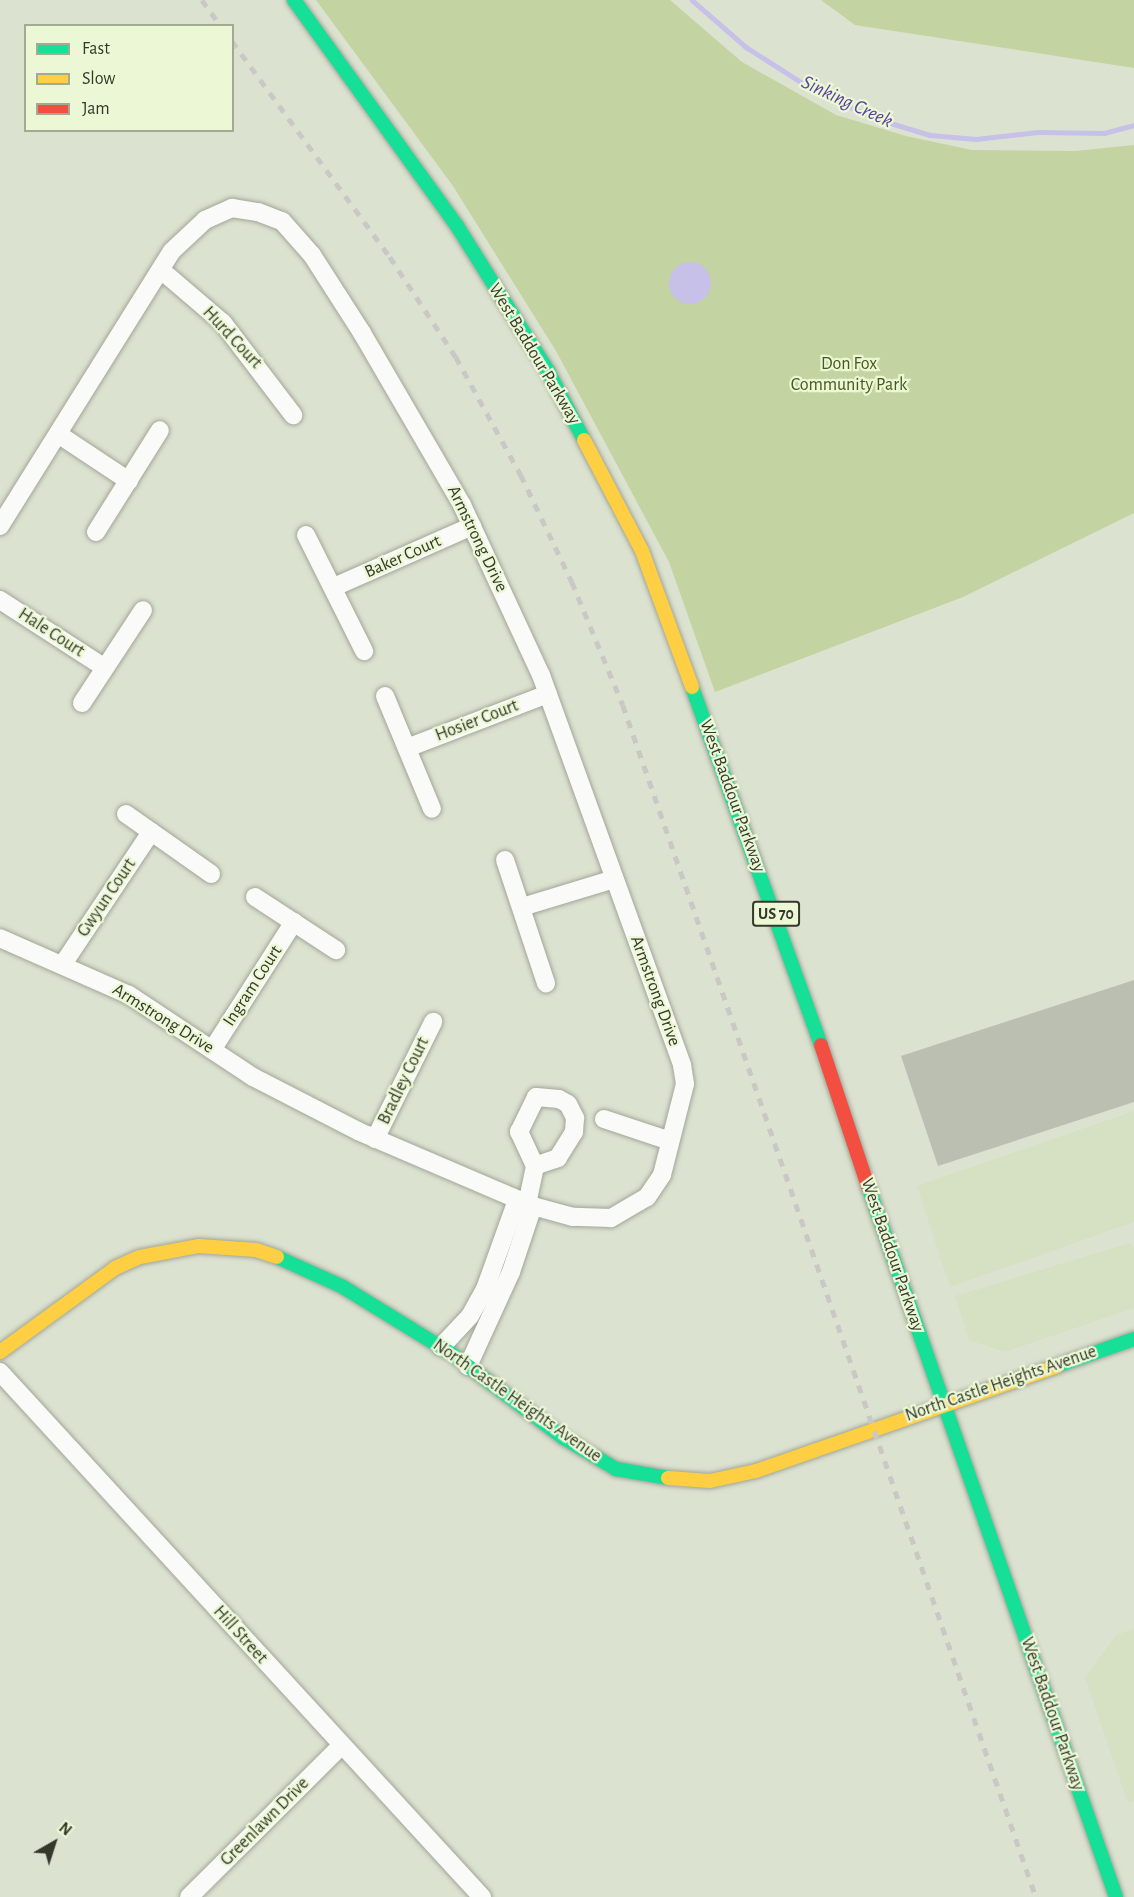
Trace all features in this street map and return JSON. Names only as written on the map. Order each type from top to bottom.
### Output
[{"type":"main road","name":"West Baddour Parkway","points":[[294,0],[457,226],[548,370],[642,551],[778,920],[942,1403],[1116,1897]]},
{"type":"main road","name":"North Castle Heights Avenue","points":[[0,1352],[115,1268],[140,1257],[199,1246],[256,1250],[300,1265],[343,1287],[441,1347],[589,1454],[616,1469],[646,1477],[710,1481],[756,1471],[942,1403],[1134,1339]]},
{"type":"street","name":"Armstrong Drive","points":[[0,526],[161,270],[190,232],[232,208],[258,212],[282,221],[312,255],[362,333],[472,526],[548,694],[682,1065],[685,1084],[662,1175],[647,1197],[611,1218],[573,1217],[526,1204],[375,1139],[253,1077],[129,995],[0,938]]},
{"type":"street","name":"Hurd Court","points":[[161,270],[223,323],[293,415]]},
{"type":"street","points":[[96,532],[160,430]]},
{"type":"street","points":[[57,434],[129,481]]},
{"type":"street","name":"Baker Court","points":[[334,587],[472,526]]},
{"type":"street","points":[[306,535],[364,651]]},
{"type":"street","name":"Hale Court","points":[[0,600],[102,666]]},
{"type":"street","name":"Hale Court","points":[[81,703],[102,666],[143,610]]},
{"type":"street","name":"Hosier Court","points":[[407,748],[548,694]]},
{"type":"street","points":[[385,696],[432,809]]},
{"type":"street","points":[[126,814],[211,874]]},
{"type":"street","name":"Gwyun Court","points":[[63,964],[151,832]]},
{"type":"street","points":[[505,860],[546,983]]},
{"type":"street","points":[[522,907],[615,879]]},
{"type":"street","points":[[255,897],[336,950]]},
{"type":"street","name":"Ingram Court","points":[[212,1050],[294,922]]},
{"type":"street","name":"Bradley Court","points":[[375,1139],[433,1022]]},
{"type":"street","points":[[604,1119],[670,1141]]},
{"type":"street","points":[[468,1366],[511,1272],[535,1166]]},
{"type":"street","points":[[441,1347],[470,1316],[526,1204]]},
{"type":"street","name":"Hill Street","points":[[0,1372],[482,1897]]},
{"type":"street","name":"Greenlawn Drive","points":[[189,1897],[341,1746]]},
{"type":"shaded area","points":[[690,262],[698,263],[705,268],[710,275],[710,291],[705,298],[698,303],[690,304],[682,303],[675,298],[670,291],[669,283],[670,275],[675,268],[682,263]]},
{"type":"shaded area","points":[[1134,1111],[1134,1222],[950,1287],[917,1186]]},
{"type":"shaded area","points":[[1130,1243],[1134,1248],[1134,1308],[1005,1352],[969,1340],[955,1296]]},
{"type":"shaded area","points":[[1134,1629],[1134,1801],[1128,1803],[1085,1678],[1116,1635]]},
{"type":"green space","name":"Don Fox Community Park","points":[[316,0],[670,0],[742,62],[836,115],[906,136],[972,150],[1076,151],[1134,145],[1134,513],[963,597],[715,692],[669,562],[556,351],[453,186]]},
{"type":"green space","points":[[821,0],[1134,0],[1134,68],[855,25]]},
{"type":"building","points":[[1134,980],[1134,1102],[938,1166],[901,1056]]},
{"type":"waterway","name":"Sinking Creek","points":[[692,0],[746,47],[804,84],[871,117],[930,135],[976,139],[1038,132],[1104,133],[1134,125]]},
{"type":"railway","points":[[202,0],[220,24]]},
{"type":"railway","points":[[234,44],[390,257],[456,357],[521,475],[572,582],[623,705],[1036,1897]]},
{"type":"traffic: fast","points":[[294,0],[457,226],[548,371],[584,440]]},
{"type":"traffic: fast","points":[[692,687],[821,1045]]},
{"type":"traffic: fast","points":[[868,1186],[1116,1897]]},
{"type":"traffic: fast","points":[[277,1257],[343,1287],[452,1354],[564,1438],[616,1469],[668,1478]]},
{"type":"traffic: fast","points":[[1057,1366],[1134,1339]]},
{"type":"traffic: slow","points":[[584,440],[642,551],[692,687]]},
{"type":"traffic: slow","points":[[0,1352],[115,1268],[140,1257],[199,1246],[256,1250],[277,1257]]},
{"type":"traffic: slow","points":[[668,1478],[710,1481],[756,1471],[1057,1366]]},
{"type":"traffic: jam","points":[[821,1045],[868,1186]]}]
